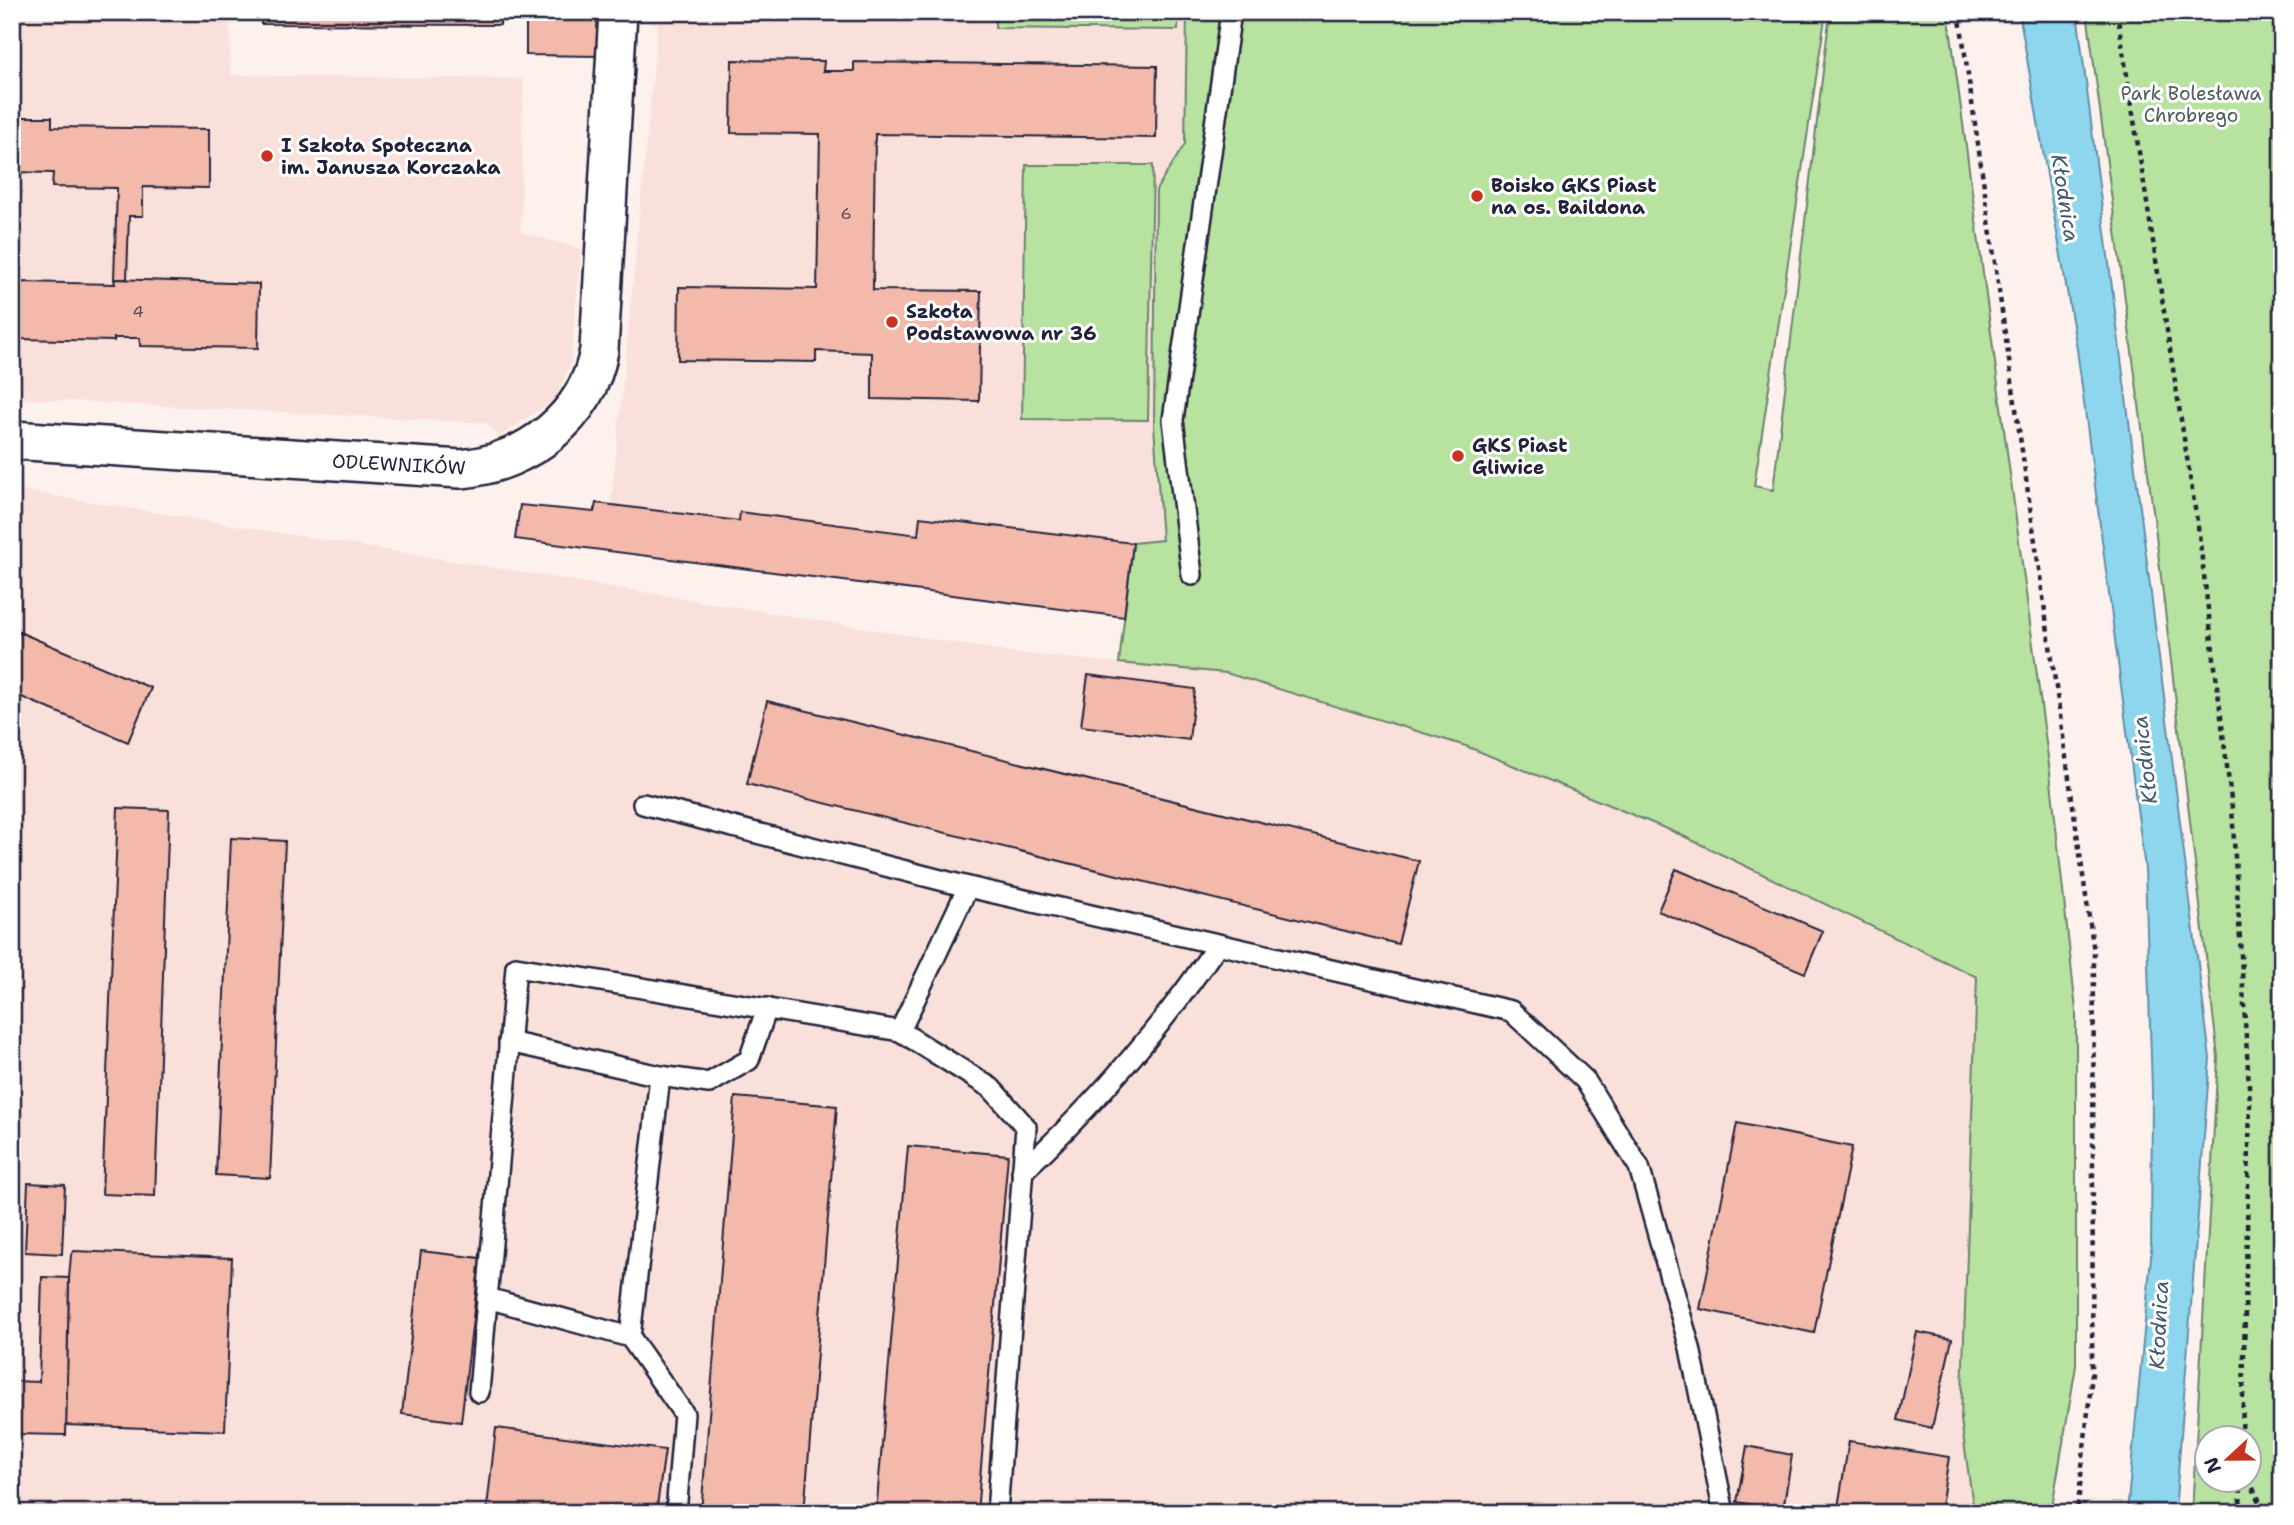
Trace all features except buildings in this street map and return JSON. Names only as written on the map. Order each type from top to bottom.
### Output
[{"type":"street","name":"ODLEWNIKÓW","points":[[12,440],[461,470],[499,463],[530,448],[568,416],[587,393],[595,374],[599,350],[618,12]]},
{"type":"lane","points":[[1192,575],[1173,420],[1231,12]]},
{"type":"lane","points":[[643,804],[968,887],[1511,1011],[1585,1080],[1639,1167],[1690,1348],[1724,1513]]},
{"type":"lane","points":[[900,1031],[968,887]]},
{"type":"lane","points":[[1022,1172],[1068,1129],[1130,1058],[1194,979],[1218,944]]},
{"type":"lane","points":[[479,1392],[516,967],[900,1031],[990,1088],[1026,1127],[997,1513]]},
{"type":"lane","points":[[509,1042],[660,1076],[709,1083],[749,1060],[766,1008]]},
{"type":"lane","points":[[630,1337],[660,1076]]},
{"type":"lane","points":[[487,1298],[630,1337],[684,1414],[676,1513]]},
{"type":"path","points":[[1959,12],[2094,952],[2092,1374],[2077,1513]]},
{"type":"path","points":[[2117,12],[2199,534],[2232,808],[2250,1103],[2242,1424]]},
{"type":"path","points":[[2240,1513],[2241,1494]]},
{"type":"path","points":[[2256,1494],[2266,1513]]},
{"type":"shaded area","name":"I Szkoła Społeczna im. Janusza Korczaka","points":[[12,12],[230,12],[231,75],[523,79],[521,232],[581,249],[571,363],[555,399],[499,437],[487,423],[12,398]]},
{"type":"shaded area","name":"Szkoła Podstawowa nr 36","points":[[659,12],[1187,12],[1185,144],[1156,190],[1154,425],[1162,541],[1133,543],[921,517],[918,535],[740,512],[739,521],[611,505]]},
{"type":"shaded area","points":[[12,489],[1017,653],[1226,673],[1466,746],[1679,834],[1977,977],[1961,1420],[1974,1513],[12,1513]]},
{"type":"green space","points":[[995,12],[1179,12],[1178,30],[995,28]]},
{"type":"green space","name":"GKS Piast Gliwice","points":[[1187,12],[1826,12],[1754,486],[1773,490],[1830,12],[1948,12],[2050,772],[2076,1010],[2076,1366],[2051,1513],[1974,1513],[1961,1420],[1977,977],[1679,834],[1466,746],[1226,673],[1119,663],[1133,543],[1162,540],[1154,425],[1156,190],[1185,144]]},
{"type":"green space","name":"Park Bolesława Chrobrego","points":[[2087,12],[2282,12],[2282,1513],[2192,1513],[2193,1494],[2262,1494],[2262,1424],[2197,1424],[2218,1057],[2154,518]]},
{"type":"green space","points":[[1026,165],[1153,165],[1148,420],[1022,419]]},
{"type":"water","name":"Kłodnica","points":[[2019,12],[2077,12],[2210,1058],[2175,1513],[2127,1513],[2151,1257],[2152,1089],[2145,869],[2077,349]]},
{"type":"place","name":"I Szkoła Społeczna im. Janusza Korczaka","points":[[267,156]]},
{"type":"place","name":"Boisko GKS Piast na os. Baildona","points":[[1477,196]]},
{"type":"place","name":"Szkoła Podstawowa nr 36","points":[[892,322]]},
{"type":"place","name":"GKS Piast Gliwice","points":[[1458,456]]}]
